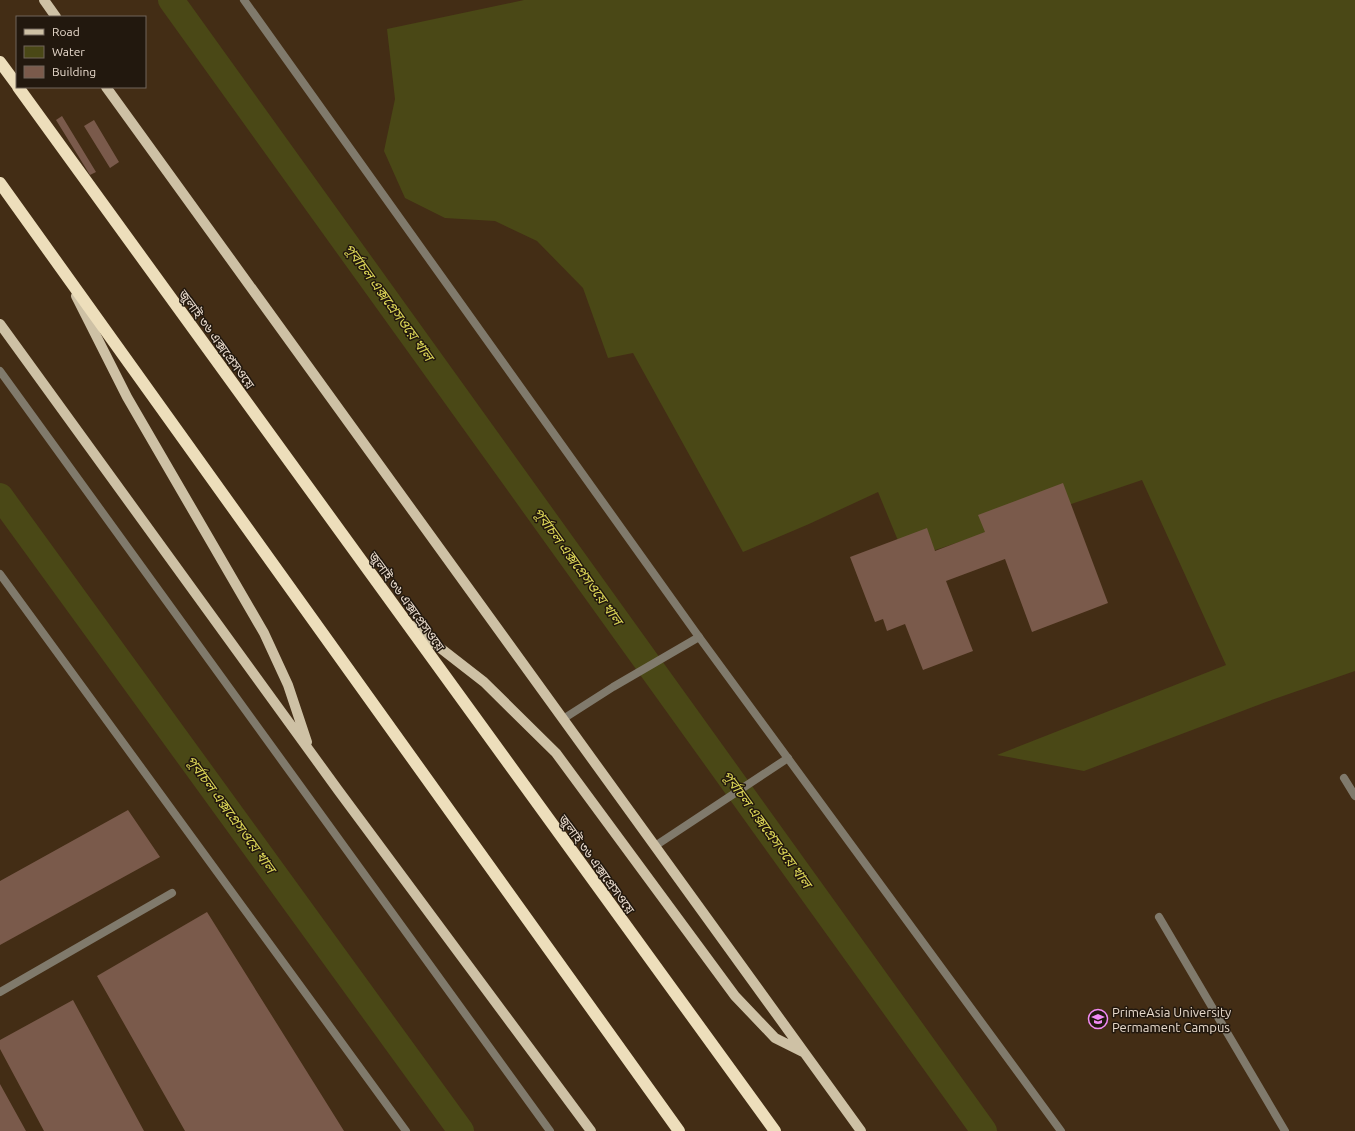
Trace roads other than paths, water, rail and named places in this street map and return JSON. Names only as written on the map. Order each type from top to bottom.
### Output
[{"type":"highway","name":"জুলাই ৩৬ এক্সপ্রেসওয়ে","points":[[0,62],[16,83]]},
{"type":"highway","name":"জুলাই ৩৬ এক্সপ্রেসওয়ে","points":[[19,88],[402,619],[775,1131]]},
{"type":"highway","points":[[0,183],[679,1131]]},
{"type":"main road","points":[[44,0],[55,16]]},
{"type":"main road","points":[[107,88],[861,1131]]},
{"type":"main road","points":[[61,267],[127,397],[264,633],[288,685],[310,752]]},
{"type":"main road","points":[[0,324],[310,752],[590,1131]]},
{"type":"main road","points":[[402,619],[484,682],[556,753],[735,996],[775,1038],[805,1053]]},
{"type":"street","points":[[244,0],[699,637],[1061,1131]]},
{"type":"street","points":[[0,371],[550,1131]]},
{"type":"street","points":[[0,574],[406,1131]]},
{"type":"street","points":[[564,720],[613,687],[699,637]]},
{"type":"street","points":[[655,846],[759,779],[788,758]]},
{"type":"street","points":[[1344,778],[1355,796]]},
{"type":"street","points":[[0,992],[172,893]]},
{"type":"street","points":[[1159,917],[1285,1131]]},
{"type":"water","points":[[524,0],[1355,0],[1355,671],[1266,702],[1084,771],[997,755],[1226,665],[1142,480],[906,560],[878,492],[809,524],[743,552],[633,353],[608,358],[583,288],[537,241],[495,221],[445,218],[405,198],[384,151],[395,99],[387,29]]},
{"type":"waterway","name":"পূর্বাচল এক্সপ্রেসওয়ে খাল","points":[[171,0],[984,1131]]},
{"type":"waterway","name":"পূর্বাচল এক্সপ্রেসওয়ে খাল","points":[[0,496],[461,1131]]},
{"type":"place","name":"PrimeAsia University Permament Campus","points":[[1098,1019]]}]
